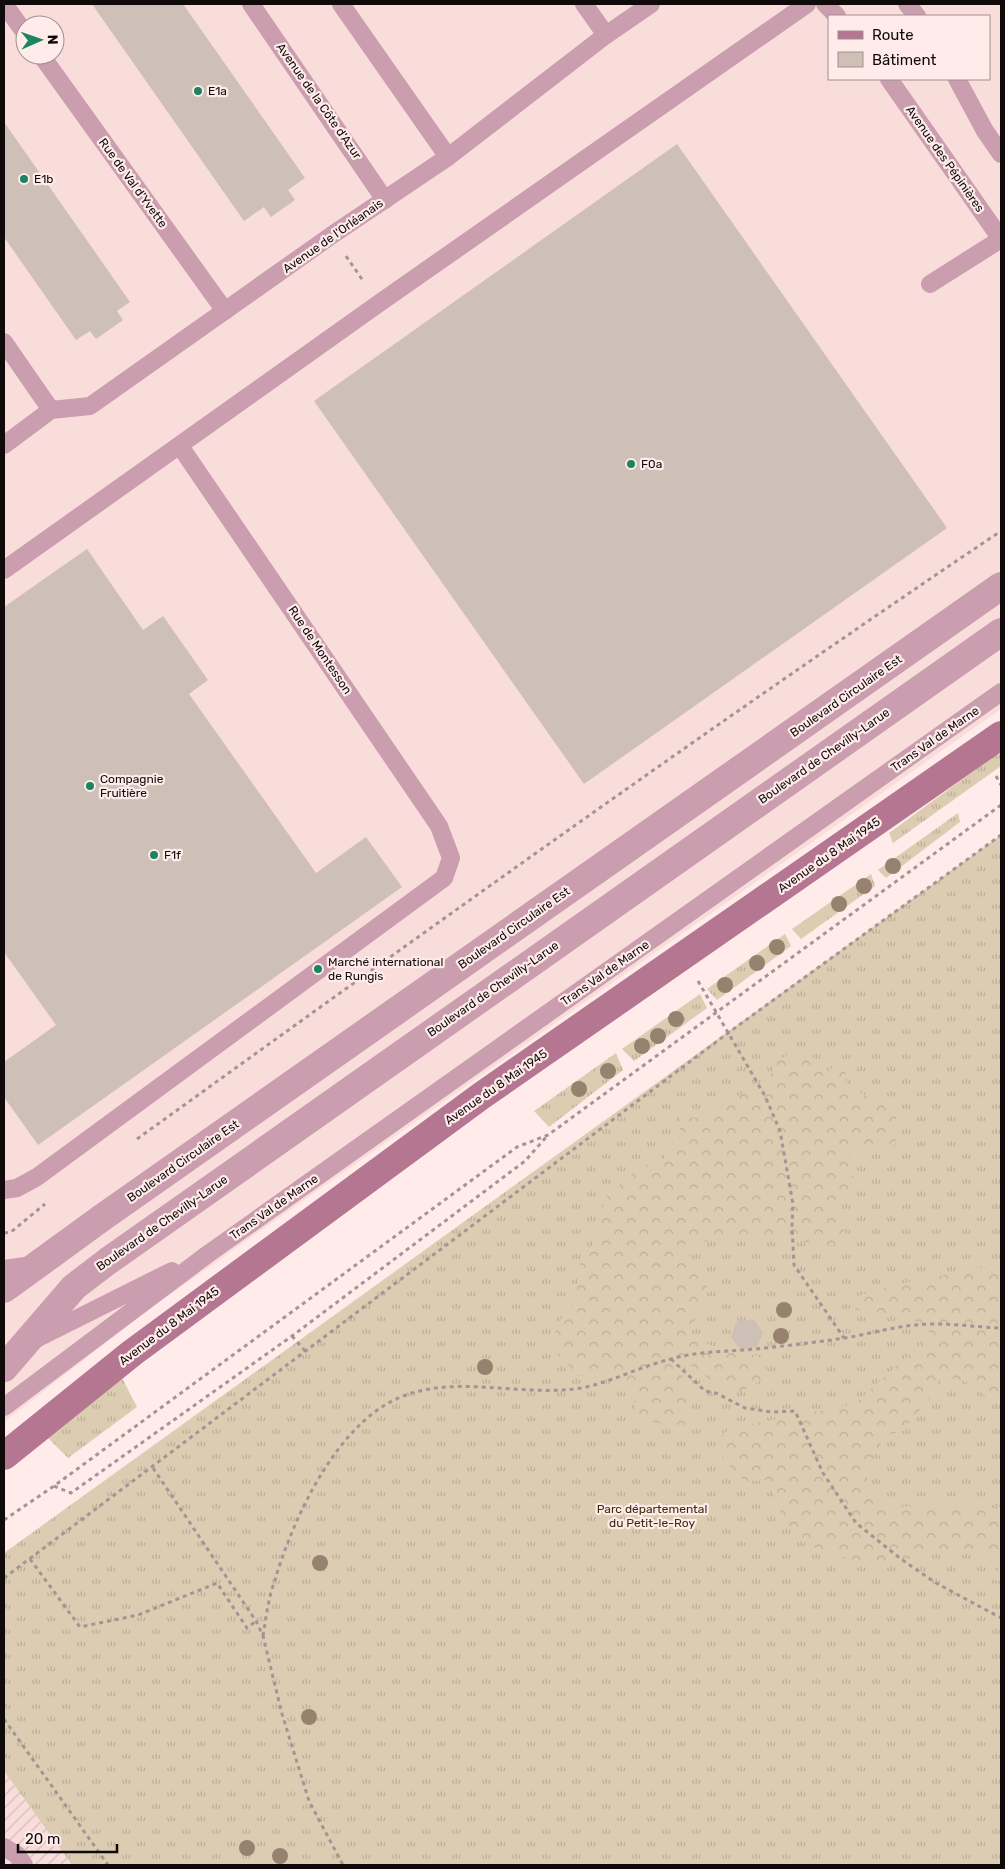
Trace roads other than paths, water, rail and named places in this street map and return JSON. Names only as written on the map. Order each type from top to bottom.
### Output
[{"type":"main road","name":"Avenue du 8 Mai 1945","points":[[4,1456],[132,1353],[473,1102],[1001,735]]},
{"type":"street","name":"Boulevard Circulaire Est","points":[[4,1289],[1001,586]]},
{"type":"street","name":"Boulevard de Chevilly-Larue","points":[[4,1368],[16,1349],[74,1287],[108,1261],[1001,632]]},
{"type":"lane","points":[[4,4],[15,19]]},
{"type":"lane","name":"Avenue de la Côte d'Azur","points":[[251,4],[385,200]]},
{"type":"lane","points":[[340,4],[448,158]]},
{"type":"lane","points":[[584,4],[606,35]]},
{"type":"lane","name":"Avenue de l'Orléanais","points":[[51,410],[90,406],[332,235],[448,158],[606,35],[651,4]]},
{"type":"lane","points":[[4,570],[378,304],[807,4]]},
{"type":"lane","points":[[825,4],[836,15]]},
{"type":"lane","points":[[907,4],[916,15]]},
{"type":"lane","name":"Rue de Val d'Yvette","points":[[48,65],[225,311]]},
{"type":"lane","name":"Avenue des Pépinières","points":[[890,80],[1001,239]]},
{"type":"lane","points":[[958,80],[985,131],[1001,154]]},
{"type":"lane","points":[[930,284],[1001,239]]},
{"type":"lane","points":[[4,342],[51,410],[4,445]]},
{"type":"lane","name":"Rue de Montesson","points":[[10,1189],[37,1177],[444,878],[451,858],[439,826],[180,446]]},
{"type":"lane","name":"Trans Val de Marne","points":[[208,1254],[1001,692]]},
{"type":"lane","points":[[16,1349],[208,1254]]},
{"type":"lane","points":[[4,1407],[208,1254]]},
{"type":"lane","points":[[4,1269],[38,1264]]},
{"type":"lane","points":[[4,1847],[17,1855],[24,1865]]},
{"type":"place","name":"E1a","points":[[198,91]]},
{"type":"place","name":"E1b","points":[[24,179]]},
{"type":"place","name":"F0a","points":[[631,464]]},
{"type":"place","name":"Compagnie Fruitière","points":[[90,786]]},
{"type":"place","name":"F1f","points":[[154,855]]},
{"type":"place","name":"Marché international de Rungis","points":[[318,969]]},
{"type":"park label","name":"Parc départemental du Petit-le-Roy","points":[[652,1516]]}]
